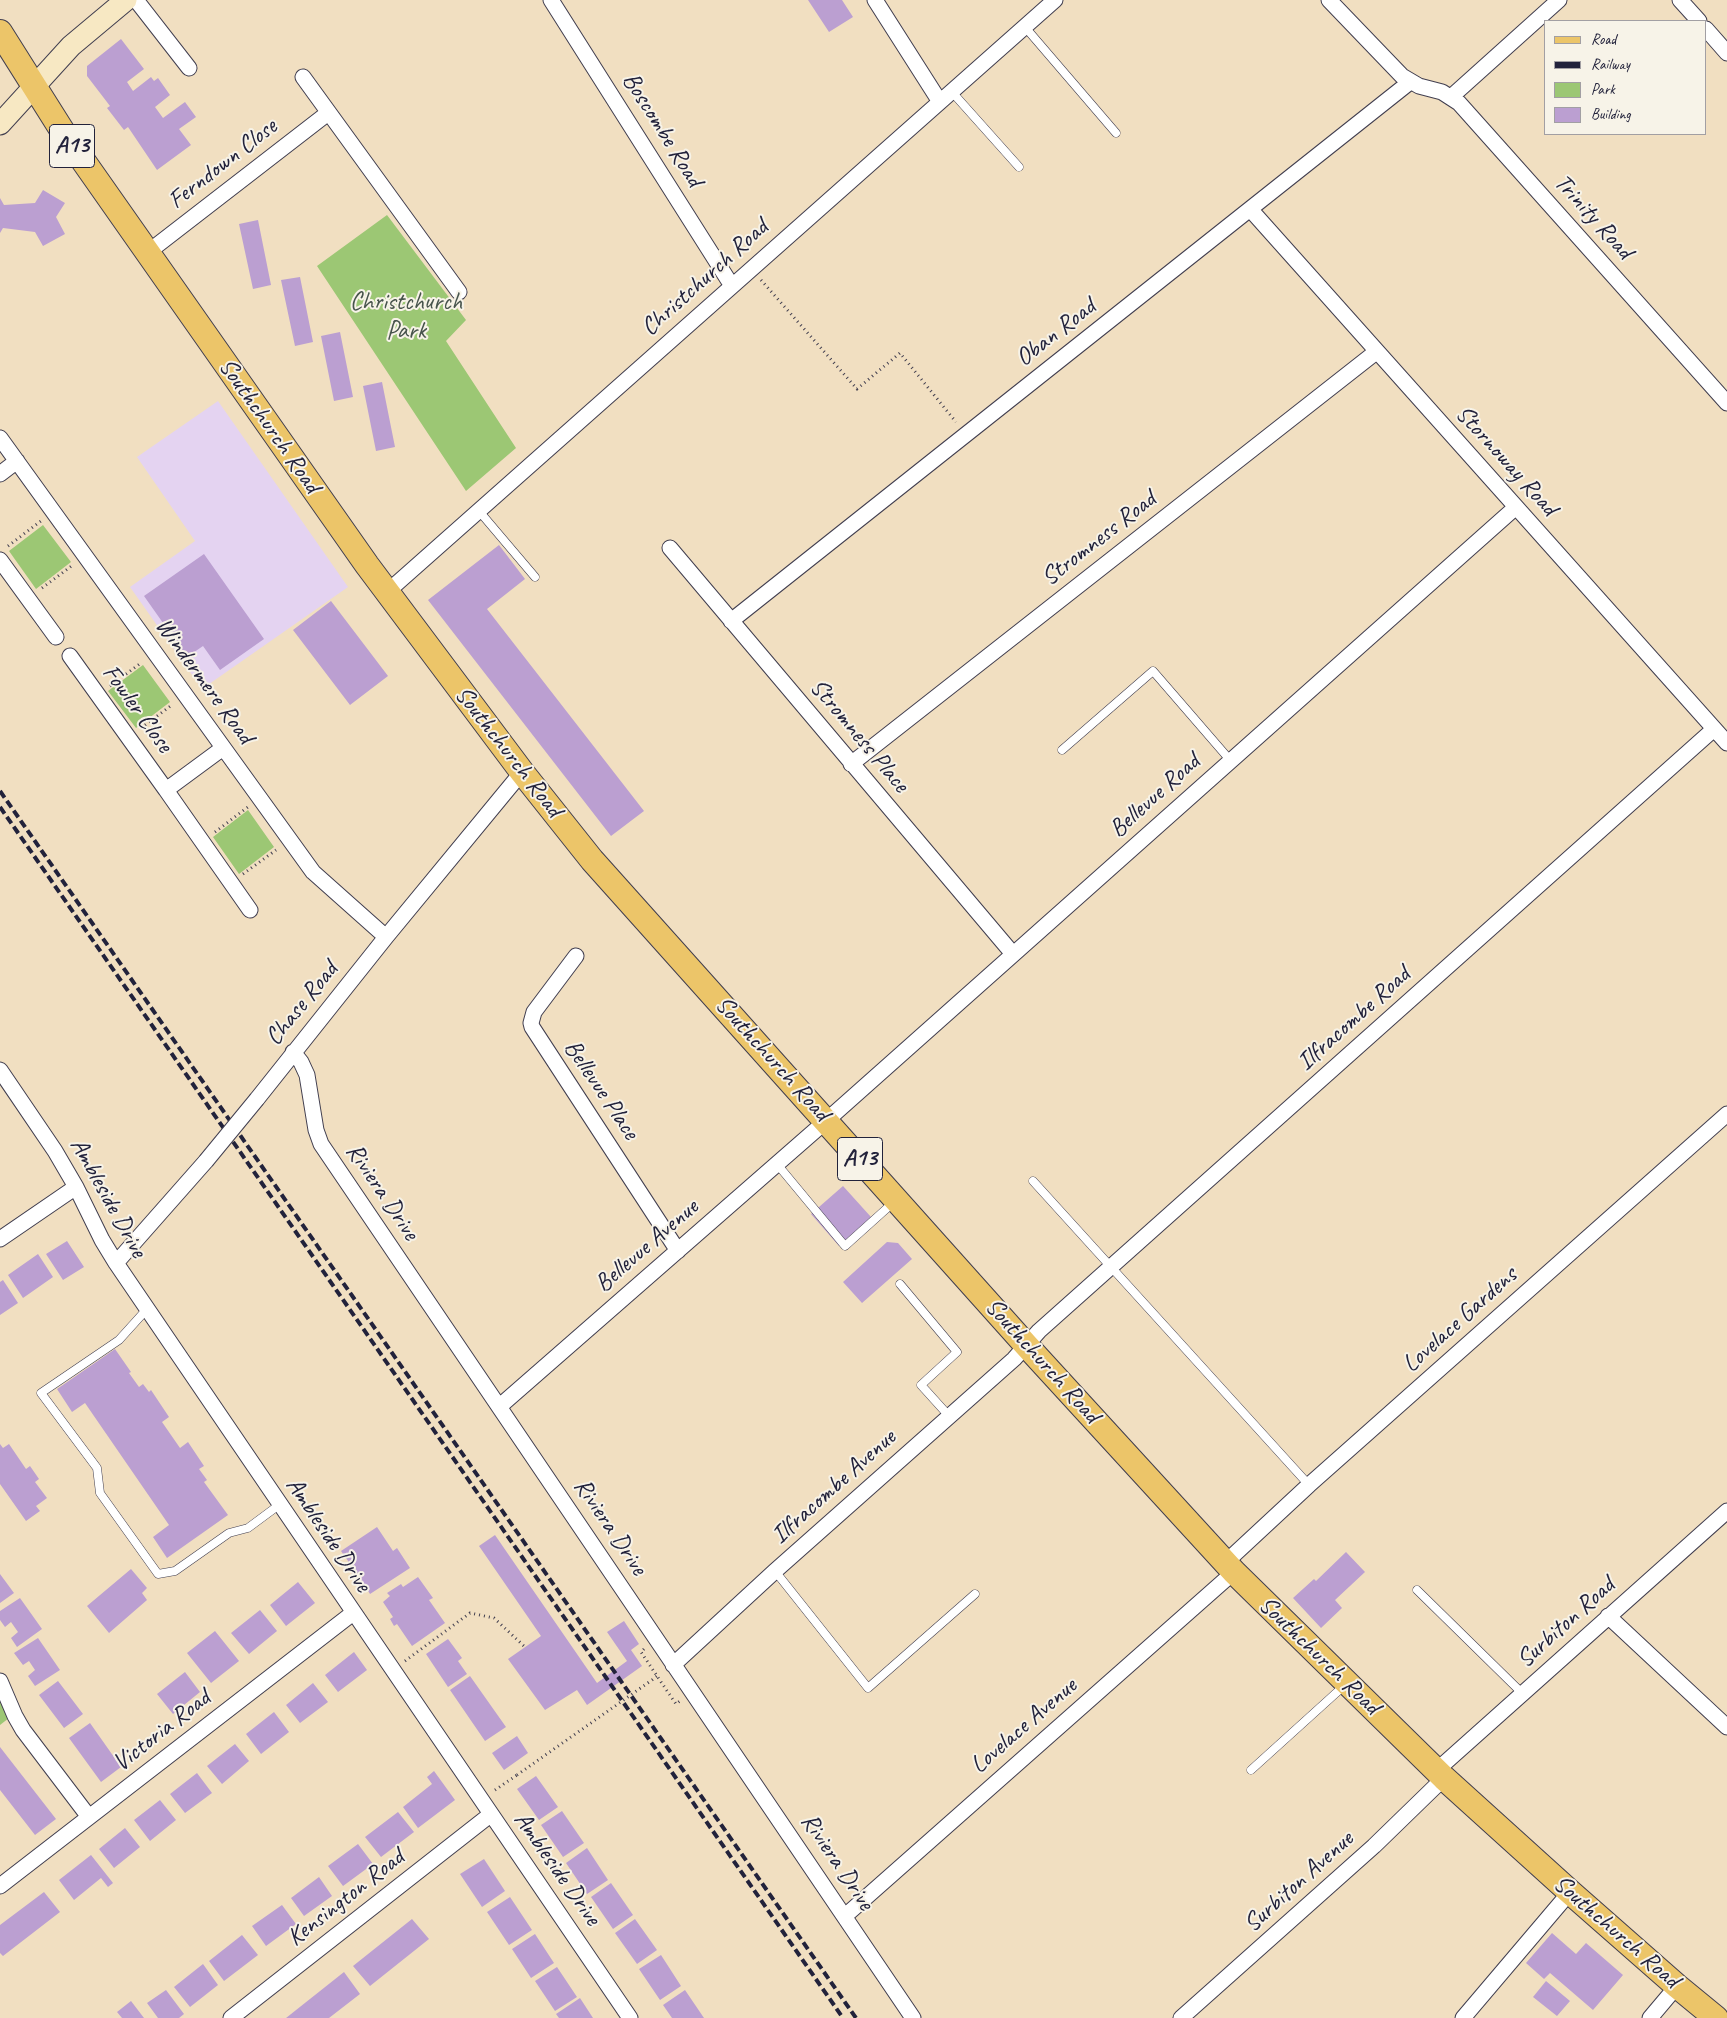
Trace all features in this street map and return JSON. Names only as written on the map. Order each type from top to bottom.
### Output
[{"type":"main road","name":"Southchurch Road","points":[[0,32],[63,132],[386,593],[522,772],[592,860],[1026,1345],[1229,1568],[1441,1774],[1570,1892],[1676,1986],[1716,2018]]},
{"type":"street","points":[[0,124],[71,46],[126,0]]},
{"type":"street","points":[[136,0],[189,68]]},
{"type":"street","name":"Boscombe Road","points":[[551,0],[732,286]]},
{"type":"street","points":[[875,0],[940,102]]},
{"type":"street","name":"Christchurch Road","points":[[386,593],[1055,0]]},
{"type":"street","points":[[1329,0],[1410,82]]},
{"type":"street","points":[[1451,97],[1559,0]]},
{"type":"street","points":[[1680,0],[1698,20]]},
{"type":"street","points":[[1707,30],[1727,52]]},
{"type":"street","points":[[304,77],[458,292]]},
{"type":"street","name":"Trinity Road","points":[[1410,82],[1451,97],[1465,110],[1727,403]]},
{"type":"street","name":"Oban Road","points":[[731,621],[1410,82]]},
{"type":"street","name":"Ferndown Close","points":[[148,253],[328,113]]},
{"type":"street","name":"Stornoway Road","points":[[1250,209],[1727,743]]},
{"type":"street","name":"Stromness Road","points":[[851,764],[1376,352]]},
{"type":"street","name":"Windermere Road","points":[[0,438],[312,872],[386,937]]},
{"type":"street","points":[[0,474],[16,461]]},
{"type":"street","name":"Bellevue Road","points":[[826,1121],[1516,507]]},
{"type":"street","name":"Stromness Place","points":[[670,548],[1013,954]]},
{"type":"street","points":[[2,555],[56,637]]},
{"type":"street","name":"Fowler Close","points":[[70,656],[250,910]]},
{"type":"street","name":"Ilfracombe Road","points":[[1026,1345],[1039,1331],[1714,729]]},
{"type":"street","name":"Fowler Close","points":[[166,790],[223,748]]},
{"type":"street","name":"Chase Road","points":[[116,1263],[206,1161],[386,937],[522,772]]},
{"type":"street","name":"Bellevue Place","points":[[576,956],[534,1012],[531,1022],[532,1027],[678,1250]]},
{"type":"street","name":"Riviera Drive","points":[[293,1052],[301,1062],[311,1088],[316,1130],[321,1144],[913,2018]]},
{"type":"street","name":"Ambleside Drive","points":[[0,1070],[55,1151],[116,1263],[630,2018]]},
{"type":"street","name":"Lovelace Gardens","points":[[1229,1568],[1309,1485],[1727,1114]]},
{"type":"street","name":"Bellevue Avenue","points":[[500,1406],[826,1121]]},
{"type":"street","points":[[0,1239],[76,1187]]},
{"type":"street","name":"Ilfracombe Avenue","points":[[673,1665],[775,1571],[1014,1359],[1026,1345]]},
{"type":"street","name":"Surbiton Road","points":[[1441,1774],[1522,1693],[1727,1511]]},
{"type":"street","name":"Lovelace Avenue","points":[[845,1916],[1229,1568]]},
{"type":"street","name":"Victoria Road","points":[[0,1886],[353,1613]]},
{"type":"street","points":[[1608,1616],[1727,1727]]},
{"type":"street","points":[[0,1681],[14,1716],[23,1730],[89,1817]]},
{"type":"street","name":"Surbiton Avenue","points":[[1181,2018],[1374,1846],[1441,1774]]},
{"type":"street","name":"Kensington Road","points":[[230,2018],[490,1815]]},
{"type":"street","points":[[1463,2018],[1570,1892]]},
{"type":"street","points":[[1650,2018],[1676,1986]]},
{"type":"lane","points":[[1025,27],[1116,134]]},
{"type":"lane","points":[[952,92],[1020,167]]},
{"type":"lane","points":[[479,511],[535,577]]},
{"type":"lane","points":[[1062,750],[1152,671],[1230,760]]},
{"type":"lane","points":[[777,1164],[845,1246],[897,1200]]},
{"type":"lane","points":[[1033,1181],[1309,1485]]},
{"type":"lane","points":[[900,1284],[957,1352],[921,1384],[949,1416]]},
{"type":"lane","points":[[147,1309],[119,1340],[41,1392],[97,1468],[100,1493],[158,1574],[175,1571],[230,1533],[248,1528],[279,1505]]},
{"type":"lane","points":[[775,1571],[868,1688],[975,1594]]},
{"type":"lane","points":[[1417,1590],[1522,1693]]},
{"type":"lane","points":[[1251,1770],[1347,1682]]},
{"type":"path","points":[[752,269],[857,389],[900,354],[966,434]]},
{"type":"path","points":[[2,555],[44,520]]},
{"type":"path","points":[[41,589],[75,563]]},
{"type":"path","points":[[98,695],[144,661]]},
{"type":"path","points":[[128,738],[175,703]]},
{"type":"path","points":[[208,836],[249,806]]},
{"type":"path","points":[[238,878],[278,848]]},
{"type":"path","points":[[392,1670],[470,1613],[494,1618],[525,1646]]},
{"type":"path","points":[[647,1648],[641,1652],[657,1676],[676,1704],[682,1700]]},
{"type":"path","points":[[480,1799],[518,1775],[657,1676]]},
{"type":"shaded area","points":[[218,401],[348,587],[202,689],[130,587],[195,541],[137,457]]},
{"type":"green space","name":"Christchurch Park","points":[[387,215],[466,320],[446,341],[516,448],[466,491],[317,266]]},
{"type":"green space","points":[[43,525],[71,562],[36,589],[9,551]]},
{"type":"green space","points":[[143,665],[170,702],[136,728],[108,691]]},
{"type":"green space","points":[[248,810],[274,847],[239,874],[213,837]]},
{"type":"green space","points":[[0,1697],[9,1718],[0,1725]]},
{"type":"building","points":[[808,0],[842,0],[853,17],[829,32]]},
{"type":"building","points":[[121,39],[144,69],[127,82],[133,91],[151,77],[154,81],[158,78],[170,95],[155,107],[163,118],[185,102],[196,117],[179,129],[191,145],[157,170],[128,127],[124,130],[107,108],[110,106],[87,76],[87,66]]},
{"type":"building","points":[[43,190],[65,203],[56,217],[65,234],[43,246],[35,232],[3,228],[0,233],[0,198],[4,205],[35,203]]},
{"type":"building","points":[[258,220],[271,285],[253,289],[239,224]]},
{"type":"building","points":[[300,277],[313,342],[295,346],[281,280]]},
{"type":"building","points":[[340,332],[353,397],[334,401],[321,336]]},
{"type":"building","points":[[382,382],[395,447],[376,451],[363,386]]},
{"type":"building","points":[[499,545],[525,579],[487,609],[644,811],[611,836],[428,600]]},
{"type":"building","points":[[204,554],[264,639],[220,670],[203,646],[187,657],[144,596]]},
{"type":"building","points":[[331,601],[388,676],[350,705],[293,630]]},
{"type":"building","points":[[843,1186],[871,1217],[839,1246],[811,1214]]},
{"type":"building","points":[[67,1241],[84,1267],[63,1280],[46,1254]]},
{"type":"building","points":[[887,1242],[898,1243],[912,1259],[862,1303],[843,1282]]},
{"type":"building","points":[[38,1254],[53,1277],[23,1298],[8,1275]]},
{"type":"building","points":[[3,1280],[18,1303],[0,1315],[0,1282]]},
{"type":"building","points":[[115,1349],[139,1387],[143,1384],[149,1392],[151,1390],[169,1417],[162,1422],[180,1448],[188,1442],[204,1466],[199,1469],[207,1480],[204,1482],[228,1515],[167,1558],[153,1537],[169,1525],[85,1403],[72,1412],[57,1389]]},
{"type":"building","points":[[0,1444],[3,1448],[9,1444],[26,1469],[30,1466],[39,1479],[35,1482],[47,1498],[36,1506],[40,1511],[26,1521],[0,1484]]},
{"type":"building","points":[[377,1527],[393,1551],[397,1548],[410,1568],[370,1594],[358,1575],[354,1578],[350,1570],[353,1568],[341,1551]]},
{"type":"building","points":[[495,1535],[597,1683],[627,1661],[607,1632],[624,1621],[639,1644],[631,1650],[642,1666],[587,1705],[577,1690],[545,1710],[508,1659],[541,1636],[479,1546]]},
{"type":"building","points":[[1346,1552],[1365,1572],[1335,1600],[1342,1608],[1321,1628],[1293,1598],[1314,1579],[1316,1581]]},
{"type":"building","points":[[131,1569],[147,1588],[142,1593],[147,1600],[109,1633],[87,1606]]},
{"type":"building","points":[[0,1574],[14,1593],[0,1603]]},
{"type":"building","points":[[418,1577],[433,1598],[429,1600],[445,1623],[412,1646],[397,1624],[394,1626],[390,1619],[393,1617],[383,1602],[390,1596],[387,1593],[401,1584],[403,1587]]},
{"type":"building","points":[[298,1582],[315,1603],[286,1626],[270,1605]]},
{"type":"building","points":[[20,1598],[42,1629],[17,1647],[11,1638],[18,1632],[11,1622],[5,1627],[0,1620],[0,1611]]},
{"type":"building","points":[[260,1610],[277,1631],[249,1654],[231,1633]]},
{"type":"building","points":[[215,1631],[239,1661],[211,1683],[187,1653]]},
{"type":"building","points":[[38,1638],[60,1670],[35,1686],[28,1676],[35,1670],[29,1661],[23,1665],[14,1653]]},
{"type":"building","points":[[448,1639],[462,1658],[458,1661],[467,1674],[448,1687],[426,1654]]},
{"type":"building","points":[[354,1652],[367,1670],[338,1692],[325,1675]]},
{"type":"building","points":[[185,1672],[200,1692],[173,1714],[157,1694]]},
{"type":"building","points":[[470,1676],[506,1727],[485,1741],[450,1690]]},
{"type":"building","points":[[58,1681],[83,1714],[64,1728],[39,1695]]},
{"type":"building","points":[[313,1683],[328,1702],[300,1723],[286,1705]]},
{"type":"building","points":[[274,1712],[289,1732],[261,1754],[246,1734]]},
{"type":"building","points":[[90,1723],[121,1767],[101,1782],[69,1738]]},
{"type":"building","points":[[517,1736],[528,1753],[504,1770],[492,1753]]},
{"type":"building","points":[[235,1744],[249,1761],[222,1784],[207,1766]]},
{"type":"building","points":[[0,1747],[56,1819],[35,1835],[0,1790]]},
{"type":"building","points":[[434,1771],[455,1800],[418,1828],[403,1807],[432,1784],[427,1777]]},
{"type":"building","points":[[197,1773],[212,1793],[185,1813],[170,1794]]},
{"type":"building","points":[[536,1776],[558,1807],[539,1820],[517,1789]]},
{"type":"building","points":[[160,1800],[176,1820],[150,1841],[134,1820]]},
{"type":"building","points":[[562,1811],[584,1843],[563,1857],[541,1825]]},
{"type":"building","points":[[398,1812],[414,1832],[381,1857],[365,1837]]},
{"type":"building","points":[[125,1828],[140,1847],[114,1868],[99,1849]]},
{"type":"building","points":[[358,1844],[373,1864],[343,1886],[328,1866]]},
{"type":"building","points":[[587,1848],[608,1880],[587,1894],[566,1863]]},
{"type":"building","points":[[91,1855],[113,1883],[108,1887],[101,1878],[74,1900],[59,1880]]},
{"type":"building","points":[[484,1859],[505,1891],[482,1907],[460,1874]]},
{"type":"building","points":[[319,1877],[332,1896],[304,1916],[291,1898]]},
{"type":"building","points":[[611,1883],[633,1915],[613,1929],[591,1897]]},
{"type":"building","points":[[44,1892],[60,1912],[3,1956],[0,1953],[0,1925]]},
{"type":"building","points":[[510,1897],[532,1930],[509,1945],[487,1912]]},
{"type":"building","points":[[282,1905],[296,1924],[266,1946],[252,1926]]},
{"type":"building","points":[[412,1919],[429,1939],[370,1986],[353,1966]]},
{"type":"building","points":[[635,1919],[657,1950],[637,1964],[615,1933]]},
{"type":"building","points":[[1552,1933],[1576,1954],[1586,1943],[1623,1975],[1593,2010],[1550,1973],[1544,1979],[1526,1963]]},
{"type":"building","points":[[535,1934],[554,1963],[531,1978],[512,1949]]},
{"type":"building","points":[[242,1935],[258,1955],[224,1981],[209,1961]]},
{"type":"building","points":[[661,1955],[681,1986],[660,2000],[639,1969]]},
{"type":"building","points":[[203,1964],[218,1985],[190,2007],[174,1987]]},
{"type":"building","points":[[557,1967],[577,1997],[555,2011],[535,1981]]},
{"type":"building","points":[[344,1972],[360,1994],[329,2018],[286,2018]]},
{"type":"building","points":[[1546,1981],[1570,2001],[1557,2016],[1533,1997]]},
{"type":"building","points":[[166,1990],[184,2014],[179,2018],[158,2018],[147,2003]]},
{"type":"building","points":[[685,1990],[704,2018],[672,2018],[663,2005]]},
{"type":"building","points":[[580,1998],[593,2018],[559,2018],[556,2014]]},
{"type":"building","points":[[131,2001],[144,2018],[122,2018],[117,2012]]},
{"type":"railway","points":[[0,791],[856,2018]]},
{"type":"railway","points":[[0,807],[843,2018]]}]
